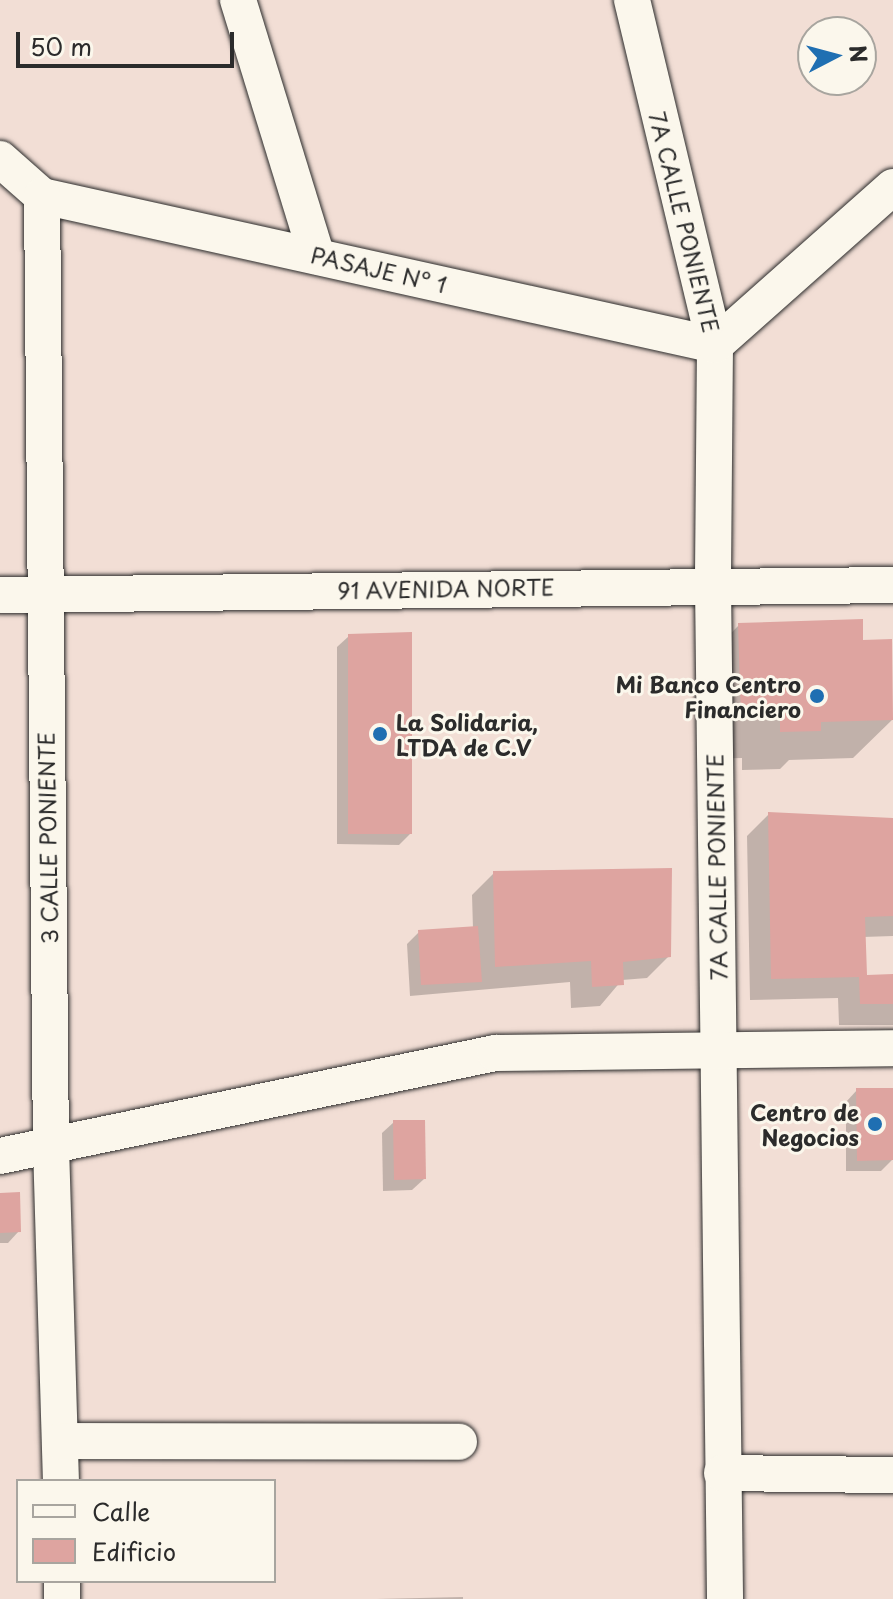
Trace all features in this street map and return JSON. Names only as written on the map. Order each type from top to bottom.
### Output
[{"type":"street","points":[[238,0],[317,256]]},
{"type":"street","name":"7A CALLE PONIENTE","points":[[632,0],[715,345],[713,585],[725,1599]]},
{"type":"street","points":[[0,159],[42,196]]},
{"type":"street","points":[[715,345],[893,187]]},
{"type":"street","name":"PASAJE N° 1","points":[[42,196],[715,345]]},
{"type":"street","name":"3 CALLE PONIENTE","points":[[42,196],[51,1146],[61,1479]]},
{"type":"street","name":"91 AVENIDA NORTE","points":[[0,595],[893,585]]},
{"type":"street","points":[[0,1156],[495,1053],[893,1048]]},
{"type":"street","points":[[60,1441],[459,1442]]},
{"type":"street","points":[[722,1473],[893,1475]]},
{"type":"building","name":"Mi Banco Centro Financiero","points":[[863,619],[863,640],[892,639],[893,720],[821,722],[821,731],[780,732],[780,719],[741,720],[738,623]]},
{"type":"building","name":"La Solidaria, LTDA de C.V","points":[[412,632],[412,834],[348,834],[348,634]]},
{"type":"building","points":[[768,812],[893,818],[893,916],[865,917],[867,975],[893,974],[893,1004],[860,1004],[859,977],[771,979]]},
{"type":"building","points":[[672,868],[671,957],[623,962],[624,985],[592,987],[591,961],[495,967],[493,871]]},
{"type":"building","points":[[478,926],[482,982],[421,985],[418,930]]},
{"type":"building","name":"Centro de Negocios","points":[[856,1088],[893,1088],[893,1160],[857,1161]]},
{"type":"building","points":[[393,1120],[425,1120],[426,1179],[394,1180]]},
{"type":"building","points":[[20,1192],[21,1232],[0,1233],[0,1193]]},
{"type":"place","name":"Mi Banco Centro Financiero","points":[[817,696]]},
{"type":"place","name":"La Solidaria, LTDA de C.V","points":[[380,734]]},
{"type":"place","name":"Centro de Negocios","points":[[875,1124]]}]
